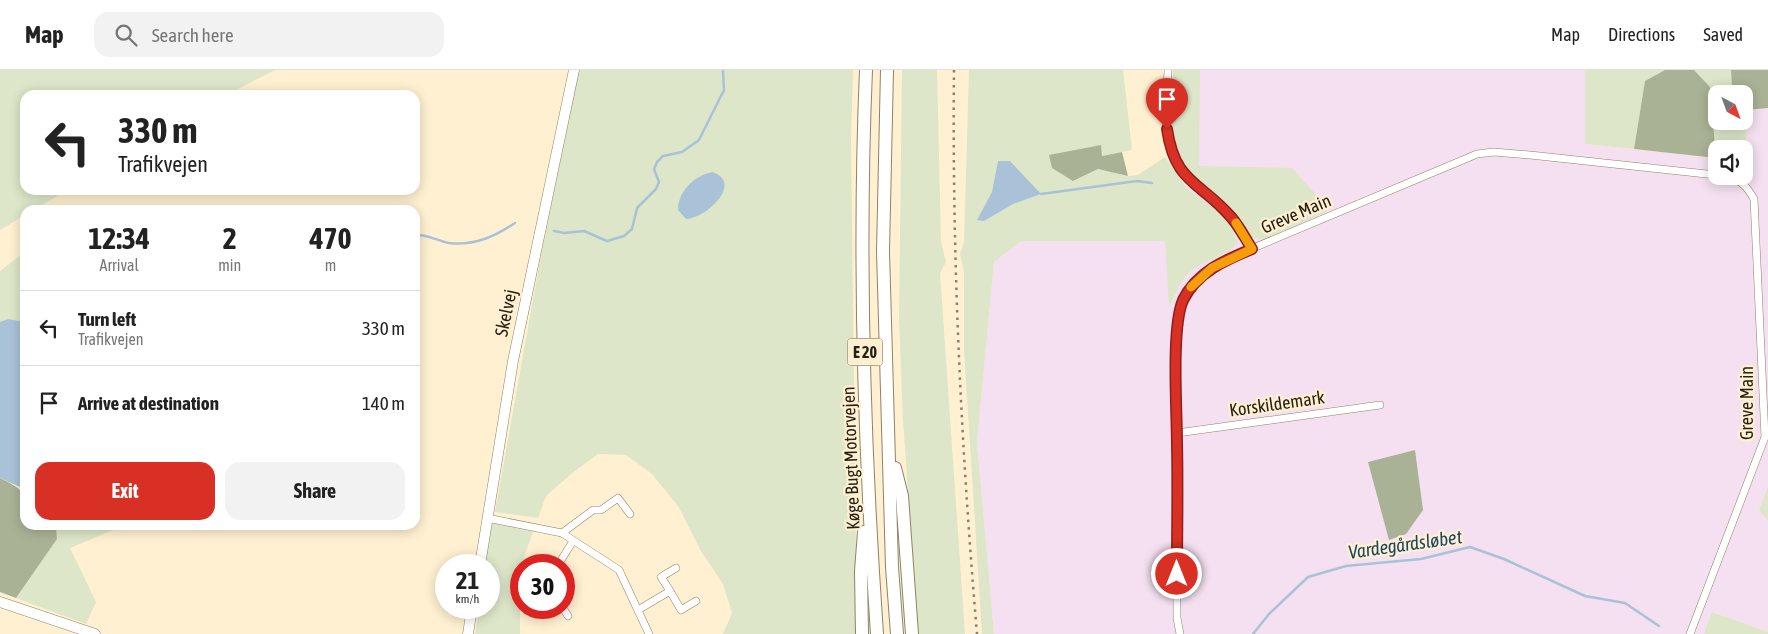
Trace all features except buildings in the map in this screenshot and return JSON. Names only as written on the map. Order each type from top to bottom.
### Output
[{"type":"highway","name":"Køge Bugt Motorvejen","points":[[866,70],[863,257],[868,467],[878,634]]},
{"type":"highway","name":"E 20","points":[[887,70],[883,251],[888,441],[897,634]]},
{"type":"highway","points":[[888,441],[902,496],[912,634]]},
{"type":"highway","points":[[862,634],[861,571],[868,467]]},
{"type":"street","name":"Skelvej","points":[[482,554],[513,361],[574,70]]},
{"type":"street","points":[[1168,70],[1167,129],[1169,146],[1175,162],[1192,184],[1232,218],[1252,249]]},
{"type":"street","name":"Greve Main","points":[[1180,634],[1177,618],[1178,314],[1190,288],[1212,268],[1252,249],[1477,154],[1494,152],[1530,154],[1708,175]]},
{"type":"street","name":"Greve Main","points":[[1690,634],[1765,436],[1754,199],[1744,185]]},
{"type":"street","name":"Korskildemark","points":[[1177,433],[1380,405]]},
{"type":"street","points":[[562,533],[593,510],[601,510],[618,498],[630,514]]},
{"type":"street","points":[[487,518],[562,533],[619,570],[649,634]]},
{"type":"street","points":[[565,554],[573,541]]},
{"type":"street","points":[[676,568],[662,577],[681,610],[696,601]]},
{"type":"street","points":[[638,610],[670,591]]},
{"type":"street","points":[[0,602],[95,634]]},
{"type":"street","name":"Greve Main","points":[[1177,618],[1185,634]]},
{"type":"street","points":[[468,634],[470,619]]},
{"type":"shaded area","points":[[1197,70],[1586,70],[1585,144],[1708,157],[1708,185],[1753,185],[1753,140],[1746,140],[1746,130],[1753,130],[1753,108],[1768,107],[1768,487],[1759,510],[1768,521],[1768,632],[1713,612],[1704,634],[994,634],[977,442],[994,262],[1021,241],[1166,241],[1195,171]]},
{"type":"green space","points":[[0,70],[275,70],[236,90],[20,90],[20,195],[59,195],[42,205],[20,205],[20,218],[0,230]]},
{"type":"green space","points":[[579,70],[853,70],[851,140],[857,634],[723,634],[732,613],[723,584],[701,551],[678,506],[652,474],[626,455],[598,454],[546,496],[538,518],[495,512],[541,255]]},
{"type":"green space","points":[[902,70],[937,70],[941,242],[946,262],[940,273],[965,634],[918,634],[903,420],[899,320]]},
{"type":"green space","points":[[969,70],[1123,70],[1132,150],[1101,156],[1101,145],[1073,181],[1098,169],[1128,176],[1138,175],[1165,157],[1186,187],[1227,219],[1238,242],[1228,252],[1201,264],[1189,273],[1180,285],[1169,307],[1165,241],[1021,241],[994,262],[977,442],[994,634],[982,634],[964,350],[964,271],[960,254],[964,242]]},
{"type":"green space","points":[[1173,70],[1200,70],[1199,166],[1292,168],[1319,198],[1327,198],[1330,205],[1326,212],[1264,240],[1252,237],[1231,210],[1191,175],[1178,160],[1172,142]]},
{"type":"green space","points":[[1585,70],[1665,70],[1645,81],[1634,149],[1585,144]]},
{"type":"green space","points":[[1665,70],[1694,70],[1708,85],[1708,130],[1714,130],[1714,140],[1708,140],[1708,157],[1634,149],[1645,81]]},
{"type":"green space","points":[[1694,70],[1731,70],[1732,85],[1708,85]]},
{"type":"green space","points":[[1731,70],[1768,70],[1768,108],[1753,109],[1753,85],[1732,85]]},
{"type":"green space","points":[[1714,130],[1746,130],[1746,140],[1714,140]]},
{"type":"green space","points":[[1101,145],[1102,156],[1122,152],[1128,176],[1098,169],[1073,181],[1052,168],[1049,155]]},
{"type":"green space","points":[[20,256],[20,321],[8,319],[0,322],[0,271]]},
{"type":"green space","points":[[1415,450],[1423,510],[1406,534],[1389,540],[1368,462]]},
{"type":"green space","points":[[0,478],[20,490],[20,530],[56,530],[57,539],[16,598],[0,592]]},
{"type":"green space","points":[[1768,487],[1768,521],[1759,510]]},
{"type":"green space","points":[[491,523],[534,529],[525,554],[510,554],[510,619],[520,619],[520,634],[475,634],[477,619],[500,619],[500,554],[487,554]]},
{"type":"green space","points":[[56,530],[113,530],[70,548],[96,602],[86,624],[16,598],[57,539]]},
{"type":"green space","points":[[1712,612],[1768,632],[1768,634],[1704,634]]},
{"type":"water","points":[[998,161],[1010,161],[1041,194],[1013,204],[984,221],[977,220],[992,192]]},
{"type":"water","points":[[712,172],[721,177],[724,183],[719,199],[703,213],[686,219],[678,210],[684,191],[693,181]]},
{"type":"water","points":[[8,319],[20,321],[20,487],[0,478],[0,322]]},
{"type":"waterway","points":[[554,231],[564,233],[584,231],[607,241],[624,236],[632,229],[637,208],[656,189],[659,182],[654,169],[657,162],[663,156],[682,152],[699,140],[724,90],[723,70]]},
{"type":"waterway","points":[[1041,194],[1137,181],[1152,183]]},
{"type":"waterway","points":[[420,236],[449,243],[467,243],[492,236],[515,223]]},
{"type":"waterway","name":"Vardegårdsløbet","points":[[1253,634],[1269,614],[1308,577],[1346,566],[1421,559],[1470,547],[1504,559],[1585,596],[1625,603],[1659,626]]},
{"type":"railway","points":[[954,70],[956,282],[966,493],[977,634]]},
{"type":"slow traffic","points":[[1191,287],[1212,268],[1252,249],[1236,223]]},
{"type":"route","points":[[1167,129],[1169,146],[1175,162],[1192,184],[1220,205],[1232,218],[1252,249],[1232,257],[1200,277],[1190,288],[1178,314],[1176,374],[1178,458],[1177,574]]}]
